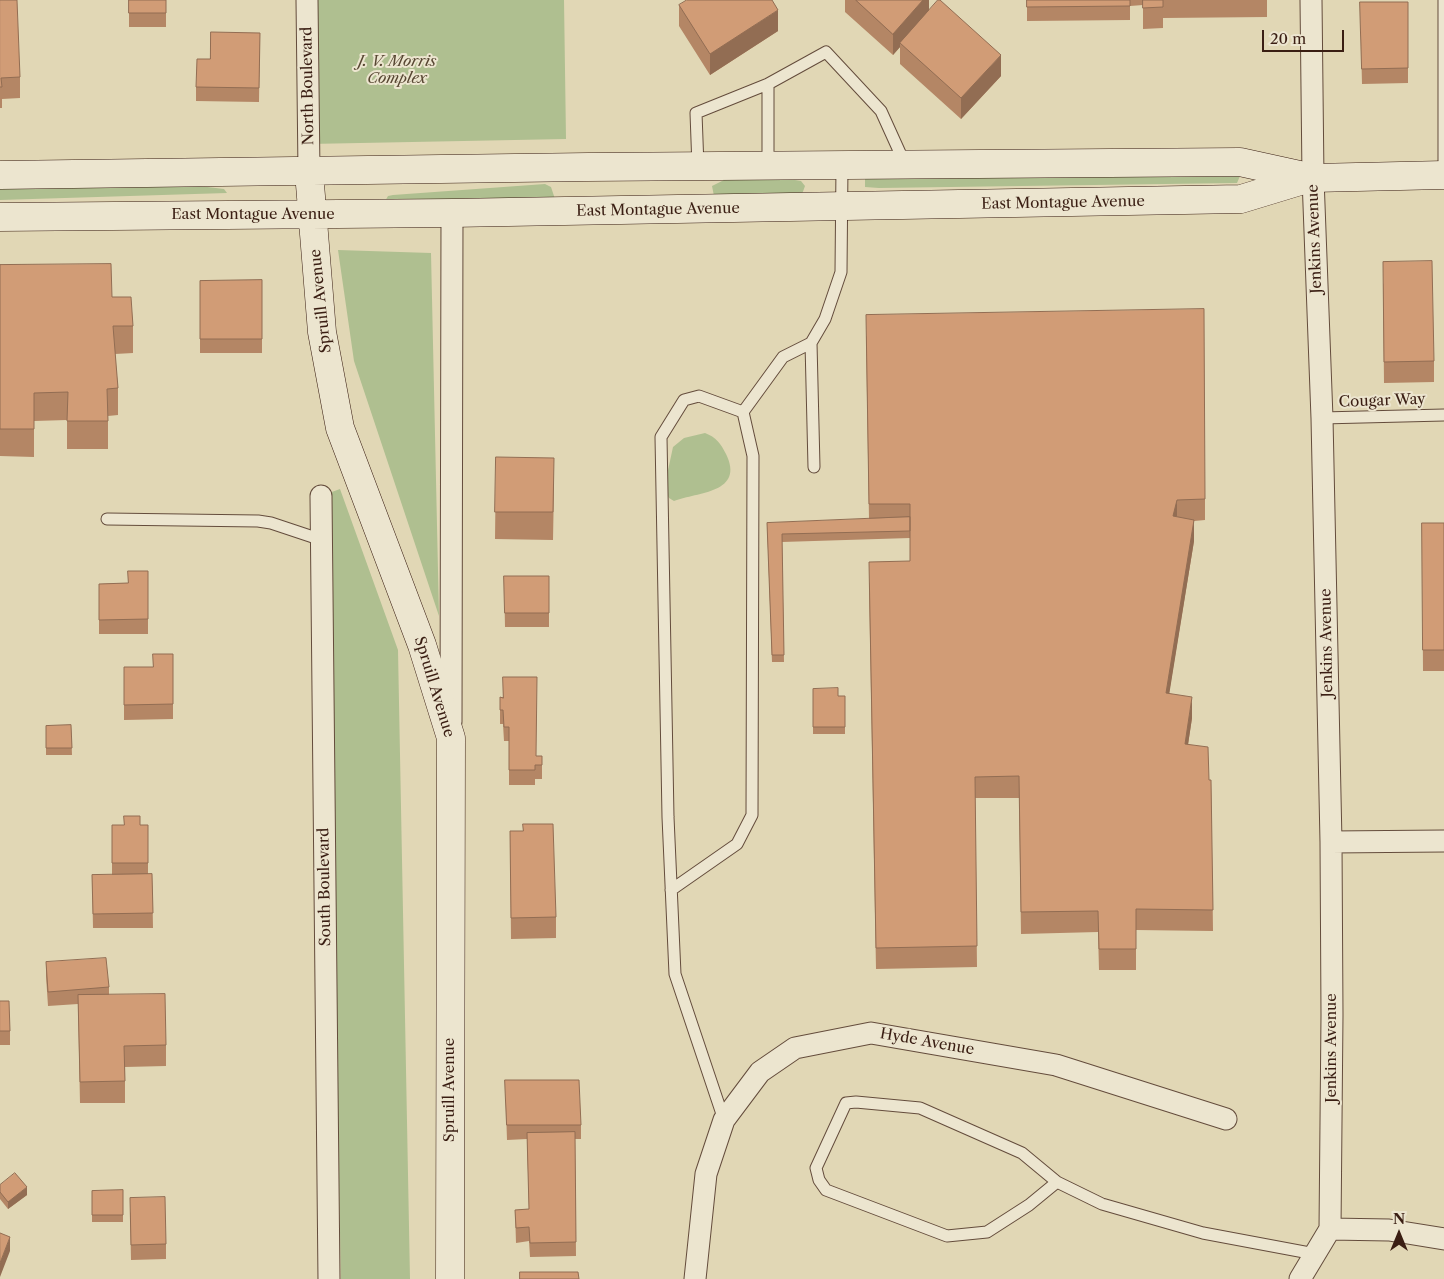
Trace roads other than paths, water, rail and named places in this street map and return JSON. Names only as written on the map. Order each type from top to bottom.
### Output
[{"type":"street","name":"North Boulevard","points":[[307,0],[310,172]]},
{"type":"street","name":"Jenkins Avenue","points":[[1311,0],[1313,178],[1322,418],[1331,842],[1330,1229]]},
{"type":"street","name":"East Montague Avenue","points":[[0,175],[698,166],[1240,162],[1313,178],[1444,175]]},
{"type":"street","name":"Spruill Avenue","points":[[310,172],[322,332],[340,428],[422,645],[451,738],[450,1279]]},
{"type":"street","name":"East Montague Avenue","points":[[0,217],[312,215],[1242,200],[1313,178]]},
{"type":"street","points":[[451,738],[452,213]]},
{"type":"street","name":"South Boulevard","points":[[322,496],[329,1279]]},
{"type":"street","points":[[1331,842],[1444,841]]},
{"type":"street","name":"Hyde Avenue","points":[[695,1279],[706,1174],[724,1120],[760,1072],[795,1048],[871,1033],[1056,1064],[1226,1119]]},
{"type":"street","points":[[1300,1279],[1330,1229],[1389,1230],[1444,1239]]},
{"type":"lane","points":[[1444,0],[1444,175]]},
{"type":"lane","points":[[698,166],[696,113],[768,84],[826,52],[881,111],[906,165]]},
{"type":"lane","points":[[768,84],[768,166]]},
{"type":"lane","points":[[671,890],[737,844],[752,815],[753,456],[743,412],[783,357],[811,343],[825,320],[841,272],[842,166]]},
{"type":"lane","points":[[811,343],[814,467]]},
{"type":"lane","points":[[724,1120],[675,974],[671,890],[661,437],[684,400],[699,396],[743,412]]},
{"type":"lane","name":"Cougar Way","points":[[1322,418],[1444,414]]},
{"type":"lane","points":[[107,519],[258,521],[271,523],[322,540]]},
{"type":"lane","points":[[1057,1182],[1028,1205],[987,1232],[947,1236],[826,1190],[819,1180],[816,1168],[846,1103],[856,1102],[920,1108],[1022,1153],[1057,1182],[1102,1204],[1194,1230],[1315,1254]]},
{"type":"park label","name":"J. V. Morris Complex","points":[[397,70]]}]
